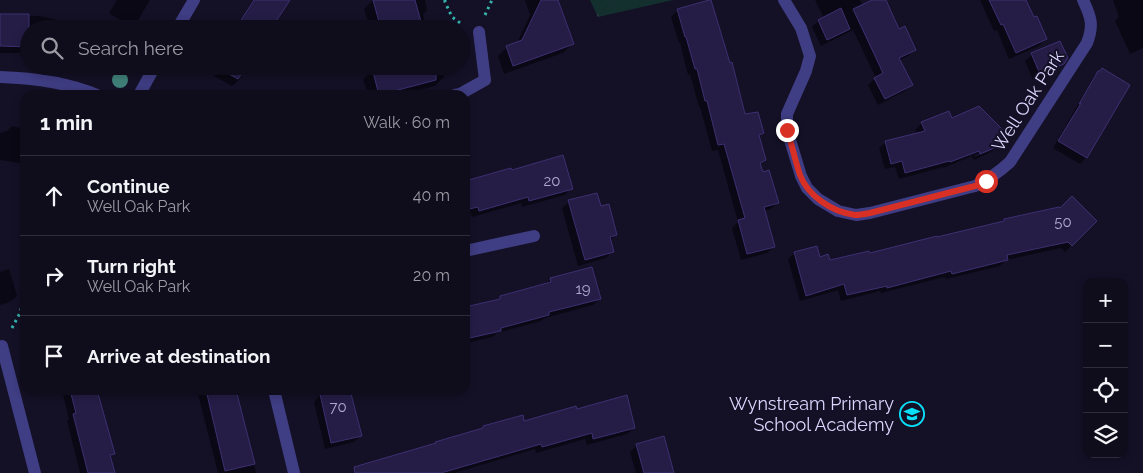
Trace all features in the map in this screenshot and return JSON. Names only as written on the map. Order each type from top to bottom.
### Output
[{"type":"street","points":[[182,20],[194,0]]},
{"type":"street","name":"Well Oak Park","points":[[784,0],[801,28],[810,56],[806,71],[787,114],[787,130],[801,176],[807,188],[818,199],[838,211],[856,215],[975,186],[986,181],[1010,162],[1087,43],[1092,24],[1083,0]]},
{"type":"street","points":[[467,90],[485,80],[480,32]]},
{"type":"street","points":[[142,90],[150,75]]},
{"type":"street","points":[[0,77],[57,83],[85,90]]},
{"type":"street","points":[[470,250],[534,236]]},
{"type":"street","points":[[2,346],[35,473]]},
{"type":"street","points":[[275,395],[294,473]]},
{"type":"path","points":[[445,0],[452,17],[456,20]]},
{"type":"path","points":[[2,346],[20,313]]},
{"type":"green space","points":[[590,0],[612,0],[598,17]]},
{"type":"green space","points":[[612,0],[673,0],[598,17]]},
{"type":"building","points":[[254,0],[290,0],[277,20],[241,20]]},
{"type":"building","points":[[373,0],[415,0],[421,20],[379,20]]},
{"type":"building","points":[[541,0],[558,0],[574,44],[513,66],[506,46],[522,40]]},
{"type":"building","points":[[711,0],[730,63],[732,62],[745,114],[758,112],[764,133],[759,135],[766,160],[760,163],[763,172],[769,170],[779,203],[764,207],[775,247],[747,254],[738,220],[745,218],[724,144],[718,145],[707,101],[705,101],[697,69],[695,69],[677,9]]},
{"type":"building","points":[[872,0],[886,0],[899,29],[905,26],[916,50],[899,58],[913,85],[885,99],[874,78],[883,73],[853,9]]},
{"type":"building","points":[[989,0],[1026,0],[1034,17],[1037,16],[1047,39],[1016,53],[1003,24],[1001,25]]},
{"type":"building","points":[[841,8],[850,29],[827,40],[818,20]]},
{"type":"building","points":[[0,14],[29,14],[29,20],[20,20],[20,47],[0,46]]},
{"type":"building","points":[[1060,41],[1068,58],[1064,64],[1040,74],[1031,53]]},
{"type":"building","points":[[1102,68],[1130,85],[1087,158],[1058,141],[1098,71]]},
{"type":"building","points":[[231,75],[241,75],[238,79]]},
{"type":"building","points":[[374,75],[436,75],[436,80],[398,90],[378,90]]},
{"type":"building","points":[[979,106],[1008,135],[997,140],[999,146],[980,154],[979,151],[950,162],[905,173],[902,161],[891,164],[885,141],[925,131],[921,122],[949,111],[952,118]]},
{"type":"building","points":[[563,155],[573,189],[529,201],[528,197],[479,211],[478,207],[470,209],[470,180],[511,168],[512,170]]},
{"type":"building","points":[[597,193],[601,206],[609,204],[617,235],[610,237],[614,252],[585,260],[568,200]]},
{"type":"building","points":[[1072,196],[1097,221],[1072,246],[1068,242],[1007,255],[1008,260],[952,274],[951,271],[887,288],[887,286],[847,295],[844,284],[806,296],[794,252],[817,246],[820,257],[828,254],[830,260],[869,251],[870,253],[1004,221],[1004,219],[1060,208]]},
{"type":"building","points":[[592,267],[601,299],[549,312],[549,315],[501,328],[501,331],[470,338],[470,306],[500,299],[500,296],[551,282],[550,278]]},
{"type":"building","points":[[71,395],[98,395],[115,454],[110,455],[115,473],[88,473],[73,414],[76,413]]},
{"type":"building","points":[[207,395],[237,395],[255,464],[225,471]]},
{"type":"building","points":[[320,395],[351,395],[362,436],[331,443]]},
{"type":"building","points":[[627,395],[635,428],[593,439],[592,433],[542,447],[541,444],[441,473],[355,473],[354,467],[436,443],[483,428],[483,426],[523,415],[524,421],[576,406],[577,409]]},
{"type":"building","points":[[664,436],[674,473],[644,473],[636,444]]},
{"type":"place","name":"Wynstream Primary School Academy","points":[[912,414]]},
{"type":"route","points":[[787,130],[801,176],[807,188],[818,199],[838,211],[856,215],[870,213],[975,186],[986,181]]}]
